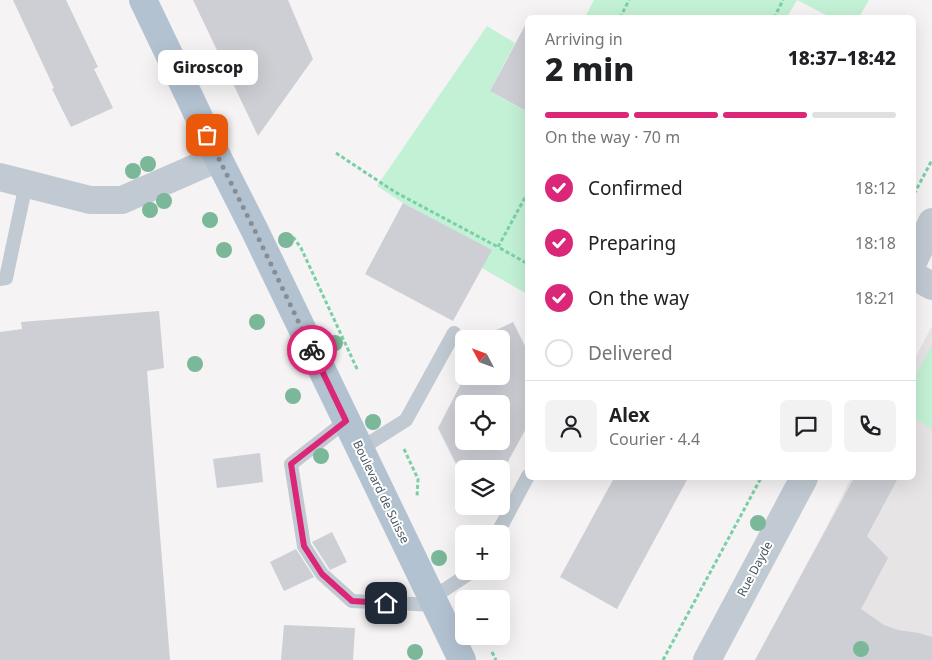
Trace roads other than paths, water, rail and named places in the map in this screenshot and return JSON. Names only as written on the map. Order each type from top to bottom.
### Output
[{"type":"main road","name":"Boulevard de Suisse","points":[[143,0],[462,660]]},
{"type":"street","points":[[0,178],[90,200],[122,200],[218,158]]},
{"type":"street","points":[[916,254],[932,222]]},
{"type":"street","points":[[916,277],[932,286]]},
{"type":"street","name":"Rue Dayde","points":[[707,660],[803,480]]},
{"type":"lane","points":[[0,279],[6,278],[26,184]]},
{"type":"lane","points":[[360,449],[406,420],[454,333]]},
{"type":"lane","points":[[346,421],[291,464],[304,546],[322,574],[352,601],[434,602],[462,580]]},
{"type":"lane","points":[[502,525],[526,480]]},
{"type":"place","name":"Giroscop","points":[[207,135]]}]
